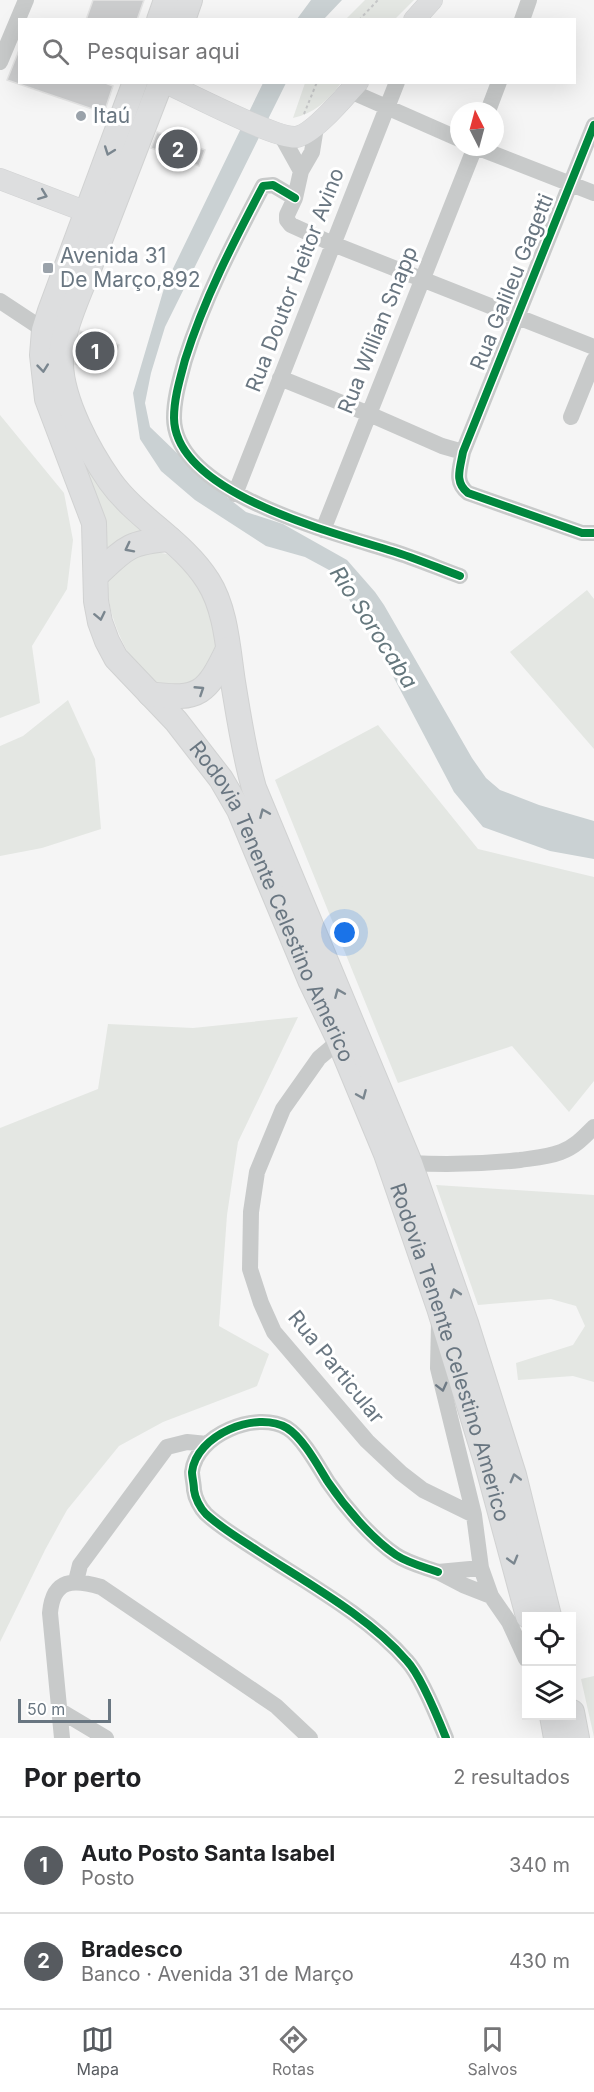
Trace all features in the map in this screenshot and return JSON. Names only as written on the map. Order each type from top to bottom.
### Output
[{"type":"highway","points":[[160,18],[166,0]]},
{"type":"highway","points":[[184,18],[190,0]]},
{"type":"highway","points":[[97,216],[162,84]]},
{"type":"highway","points":[[97,216],[132,89]]},
{"type":"highway","name":"Rodovia Tenente Celestino Americo","points":[[97,216],[44,330],[42,355],[47,399],[94,523],[96,601],[100,622],[116,658],[202,753],[239,810],[310,980],[339,1041],[386,1154],[439,1308],[487,1464],[527,1612]]},
{"type":"highway","name":"Rodovia Tenente Celestino Americo","points":[[97,216],[70,318],[61,363],[63,381],[73,413],[110,481],[130,506],[170,539],[208,581],[219,604],[244,753],[254,789],[410,1163],[466,1323],[514,1475],[548,1612]]},
{"type":"highway","points":[[97,575],[119,553],[130,546],[150,540],[170,539]]},
{"type":"highway","points":[[150,694],[178,698],[204,689],[215,676],[228,649]]},
{"type":"highway","points":[[551,1720],[556,1738]]},
{"type":"highway","points":[[574,1720],[577,1738]]},
{"type":"main road","points":[[167,84],[234,114],[292,133],[354,87]]},
{"type":"main road","points":[[0,179],[97,216]]},
{"type":"street","points":[[0,62],[6,32],[26,0]]},
{"type":"street","points":[[523,18],[529,0]]},
{"type":"street","name":"Rua Doutor Heitor Avino","points":[[235,494],[396,84]]},
{"type":"street","points":[[491,102],[498,84]]},
{"type":"street","points":[[354,87],[386,107],[450,135]]},
{"type":"street","name":"Rua Galileu Gagetti","points":[[594,125],[462,452],[458,480],[461,488],[468,493],[582,533],[594,533]]},
{"type":"street","points":[[292,133],[301,171]]},
{"type":"street","name":"Rua Galileu Gagetti","points":[[292,133],[312,152],[301,171],[296,198],[287,215],[287,220],[291,225],[333,244],[594,347]]},
{"type":"street","name":"Rua Willian Snapp","points":[[323,530],[472,156]]},
{"type":"street","points":[[499,156],[594,194]]},
{"type":"street","points":[[296,198],[273,185],[263,186],[227,253],[195,330],[177,387],[174,420],[180,443],[200,467],[235,494],[285,517],[395,552],[460,576]]},
{"type":"street","points":[[0,301],[44,330]]},
{"type":"street","points":[[571,417],[594,360]]},
{"type":"street","points":[[280,378],[442,446],[462,452]]},
{"type":"street","name":"Rua Particular","points":[[339,1041],[319,1058],[283,1108],[257,1172],[251,1212],[250,1269],[261,1303],[274,1332],[367,1441],[423,1490],[474,1515]]},
{"type":"street","points":[[410,1163],[497,1163],[546,1156],[562,1152],[577,1144],[594,1127]]},
{"type":"street","points":[[439,1308],[438,1368],[474,1515],[481,1568],[491,1596],[509,1622],[522,1650]]},
{"type":"street","points":[[446,1738],[410,1663],[388,1641],[335,1602],[225,1529],[204,1512],[195,1495],[192,1470],[203,1448],[222,1432],[244,1423],[269,1422],[287,1428],[306,1448],[341,1500],[371,1533],[396,1555],[491,1596]]},
{"type":"street","points":[[76,1581],[80,1565],[167,1447],[188,1442],[207,1444]]},
{"type":"street","points":[[438,1572],[481,1568]]},
{"type":"street","points":[[62,1738],[50,1613],[51,1600],[57,1591],[68,1582],[76,1581],[101,1587],[276,1706],[310,1738]]},
{"type":"street","points":[[59,1710],[106,1738]]},
{"type":"path","points":[[361,18],[378,0]]},
{"type":"path","points":[[292,133],[316,84]]},
{"type":"shaded area","points":[[365,0],[414,0],[396,18],[347,18]]},
{"type":"shaded area","points":[[305,84],[340,84],[320,105],[293,118]]},
{"type":"shaded area","points":[[55,357],[114,504],[131,522],[150,535],[107,551],[93,489],[53,405]]},
{"type":"shaded area","points":[[0,415],[64,493],[73,540],[67,589],[32,646],[40,703],[0,718]]},
{"type":"shaded area","points":[[150,551],[167,554],[188,572],[209,601],[219,649],[208,678],[164,689],[139,669],[118,632],[109,600],[108,585],[111,572],[122,560]]},
{"type":"shaded area","points":[[587,590],[594,599],[594,749],[510,652]]},
{"type":"shaded area","points":[[68,700],[95,759],[101,829],[42,848],[0,856],[0,746],[23,736]]},
{"type":"shaded area","points":[[378,725],[478,849],[594,877],[594,1081],[569,1112],[512,1046],[398,1083],[275,780]]},
{"type":"shaded area","points":[[298,1017],[238,1142],[227,1215],[219,1326],[269,1354],[257,1386],[163,1422],[119,1446],[67,1510],[0,1642],[0,1128],[98,1089],[108,1024],[193,1028]]},
{"type":"shaded area","points":[[436,1185],[594,1195],[594,1382],[573,1376],[518,1380],[516,1363],[573,1345],[585,1326],[576,1306],[551,1299],[478,1305]]},
{"type":"shaded area","points":[[594,1676],[594,1737],[581,1679]]},
{"type":"water","points":[[311,0],[342,0],[325,18],[298,18]]},
{"type":"water","name":"Rio Sorocaba","points":[[263,84],[286,84],[165,327],[151,373],[145,403],[150,427],[205,480],[246,512],[283,524],[347,560],[384,605],[472,758],[486,778],[500,790],[539,805],[594,821],[594,859],[550,851],[483,827],[454,792],[365,623],[329,570],[305,557],[266,546],[195,500],[161,471],[140,439],[133,393],[165,285]]},
{"type":"building","points":[[93,0],[144,0],[138,18],[87,18]]},
{"type":"building","points":[[18,52],[18,84],[7,80]]},
{"type":"building","points":[[19,84],[108,84],[113,86],[104,113]]},
{"type":"building","points":[[157,132],[205,150],[199,166],[151,148]]},
{"type":"building","points":[[80,331],[119,345],[114,360],[106,357],[100,373],[75,364]]},
{"type":"cycle path","points":[[594,125],[463,452],[459,475],[459,480],[468,493],[582,533],[594,533]]},
{"type":"cycle path","points":[[295,198],[273,185],[263,186],[220,272],[193,337],[178,389],[174,418],[181,445],[200,468],[228,489],[262,506],[298,521],[401,554],[460,576]]},
{"type":"cycle path","points":[[438,1572],[401,1558],[377,1540],[342,1502],[304,1445],[287,1428],[274,1423],[260,1422],[229,1429],[204,1447],[196,1459],[192,1472],[194,1490],[204,1512],[231,1533],[356,1615],[392,1645],[418,1677],[446,1738]]},
{"type":"place","name":"Itaú","points":[[81,116]]},
{"type":"place","name":"Bradesco","points":[[178,149]]},
{"type":"place","name":"Avenida 31 De Março,892","points":[[48,268]]},
{"type":"place","name":"Auto Posto Santa Isabel","points":[[95,351]]}]
